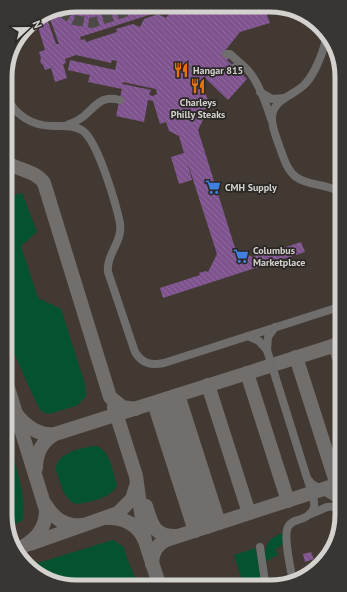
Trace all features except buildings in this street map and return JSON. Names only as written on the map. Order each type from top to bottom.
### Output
[{"type":"lane","points":[[272,121],[275,108],[308,80],[323,52],[325,42]]},
{"type":"lane","points":[[226,54],[230,54],[238,66],[250,72],[272,121],[284,160],[292,173],[301,180],[335,189]]},
{"type":"lane","points":[[260,92],[272,99],[287,97]]},
{"type":"lane","points":[[67,126],[86,114],[105,99],[120,100]]},
{"type":"lane","points":[[12,106],[25,119],[42,125],[67,126],[84,132],[90,139]]},
{"type":"lane","points":[[86,114],[85,124],[90,139],[101,162],[119,221],[119,240],[108,259],[108,272],[138,357],[149,364],[156,364],[335,308]]},
{"type":"lane","points":[[275,327],[268,337],[267,350],[315,504],[311,514]]},
{"type":"lane","points":[[248,336],[259,341],[267,350]]},
{"type":"lane","points":[[308,478],[312,484],[335,498]]},
{"type":"lane","points":[[294,575],[286,531],[291,523],[327,507],[335,506]]},
{"type":"lane","points":[[260,547],[265,580]]},
{"type":"shaded area","points":[[270,12],[287,14],[310,25],[322,37],[330,52],[334,64],[335,77],[335,520],[332,536],[319,558],[310,567],[295,575],[283,579],[270,580],[77,580],[60,578],[37,567],[25,555],[17,540],[13,528],[12,515],[12,77],[15,56],[28,34],[44,21],[56,15],[68,13]]},
{"type":"green space","points":[[22,193],[37,232],[21,246],[38,298],[61,309],[85,384],[86,396],[78,405],[49,414],[42,412],[37,404],[12,349],[12,196]]},
{"type":"green space","points":[[96,446],[105,452],[108,457],[117,485],[114,490],[99,499],[75,504],[63,491],[56,470],[57,464],[60,459],[71,452]]},
{"type":"green space","points":[[12,452],[23,502],[24,513],[22,521],[13,525]]},
{"type":"green space","points":[[283,533],[283,544],[275,550],[278,555],[265,562],[265,551],[268,543],[273,537]]},
{"type":"green space","points":[[113,540],[124,547],[136,580],[77,580],[60,578],[44,571],[34,564]]},
{"type":"green space","points":[[256,548],[261,580],[242,580],[234,555]]},
{"type":"taxiway","points":[[12,165],[36,175],[44,183],[110,397],[122,407],[135,409]]},
{"type":"taxiway","points":[[17,415],[24,423],[38,432],[55,434],[335,345]]},
{"type":"taxiway","points":[[296,357],[335,479]]},
{"type":"taxiway","points":[[247,373],[288,501]]},
{"type":"taxiway","points":[[208,385],[249,513]]},
{"type":"taxiway","points":[[178,395],[219,523]]},
{"type":"taxiway","points":[[166,399],[207,527]]},
{"type":"taxiway","points":[[12,401],[46,510],[45,522],[40,531],[24,546]]},
{"type":"taxiway","points":[[154,403],[195,531]]},
{"type":"taxiway","points":[[114,407],[136,476],[145,541],[158,580]]},
{"type":"taxiway","points":[[36,468],[40,449],[46,441],[55,434]]},
{"type":"taxiway","points":[[152,564],[155,550],[166,540],[335,485]]},
{"type":"taxiway","points":[[30,544],[118,513],[132,499],[136,486]]},
{"type":"taxiway","points":[[45,504],[56,517],[65,523],[70,525],[82,525]]},
{"type":"taxiway","points":[[146,506],[152,524],[159,532],[169,536],[177,536]]},
{"type":"taxiway","points":[[108,518],[119,519],[129,523],[138,530],[144,539]]},
{"type":"tunnel","points":[[64,14],[74,20],[92,23],[125,12]]},
{"type":"place","name":"Hangar 815","points":[[181,70]]},
{"type":"place","name":"Charleys Philly Steaks","points":[[198,86]]},
{"type":"place","name":"CMH Supply","points":[[213,187]]},
{"type":"place","name":"Columbus Marketplace","points":[[241,256]]}]
